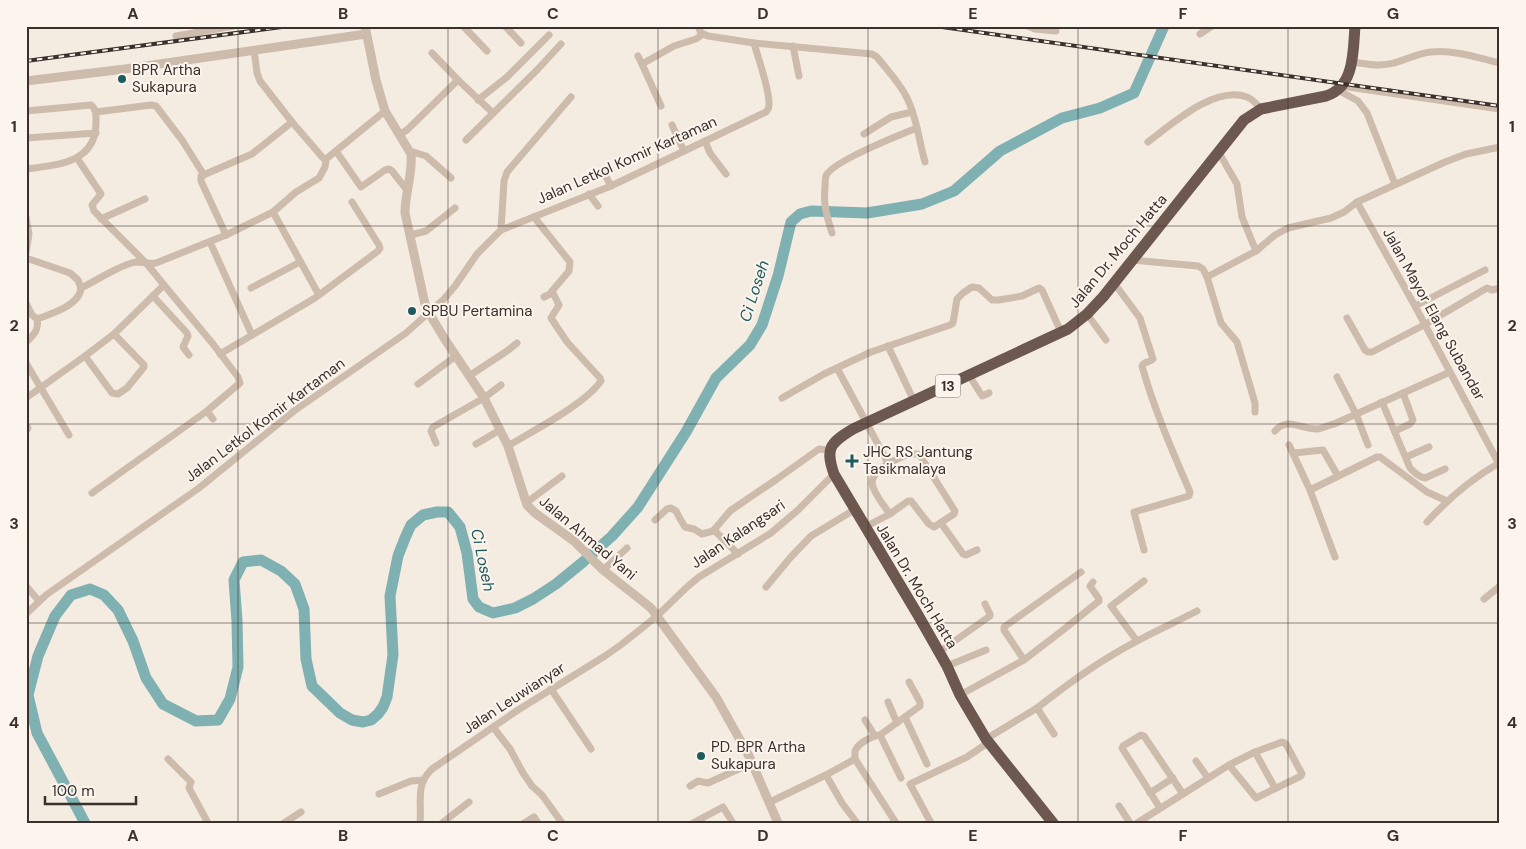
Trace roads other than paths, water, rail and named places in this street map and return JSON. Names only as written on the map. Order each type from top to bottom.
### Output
[{"type":"highway","points":[[1340,88],[1347,78],[1352,62],[1355,26]]},
{"type":"highway","name":"Jalan Dr. Moch Hatta","points":[[1053,823],[988,740],[960,695],[947,666],[918,615],[834,474],[830,462],[830,450],[832,445],[845,434],[1068,329],[1087,314],[1114,283],[1244,120],[1262,109],[1326,96],[1340,88]]},
{"type":"street","points":[[176,36],[234,26]]},
{"type":"street","points":[[463,26],[487,51]]},
{"type":"street","points":[[505,26],[522,44]]},
{"type":"street","points":[[698,26],[703,34],[708,36],[754,43],[872,54],[877,57],[905,94],[918,128],[919,141],[925,162]]},
{"type":"street","points":[[1028,26],[1035,29],[1056,30]]},
{"type":"street","points":[[1200,34],[1212,26]]},
{"type":"street","points":[[26,81],[254,50],[366,30],[376,80],[385,111],[410,151],[426,156],[451,178]]},
{"type":"street","points":[[642,64],[674,46],[696,39],[703,34]]},
{"type":"street","points":[[478,100],[507,77],[549,35]]},
{"type":"street","name":"Jalan Letkol Komir Kartaman","points":[[26,614],[39,601],[203,485],[294,411],[396,340],[429,313],[455,286],[477,254],[501,230],[611,186],[764,113],[768,109],[769,104],[754,43]]},
{"type":"street","points":[[466,140],[537,70],[560,44]]},
{"type":"street","points":[[793,46],[799,76]]},
{"type":"street","points":[[254,50],[258,78],[292,122],[323,158],[326,159]]},
{"type":"street","points":[[1352,62],[1376,65],[1392,64],[1420,54],[1440,52],[1500,63]]},
{"type":"street","points":[[432,53],[493,113]]},
{"type":"street","points":[[638,56],[661,106]]},
{"type":"street","points":[[399,135],[407,130],[458,80]]},
{"type":"street","points":[[1340,88],[1500,109]]},
{"type":"street","points":[[1340,88],[1358,101],[1367,113],[1395,184]]},
{"type":"street","points":[[1148,142],[1185,115],[1219,96],[1236,95],[1247,97],[1262,109]]},
{"type":"street","points":[[501,230],[504,181],[507,172],[571,97]]},
{"type":"street","points":[[26,110],[90,105],[94,107],[96,112],[96,133],[90,146],[77,158],[64,164],[26,169]]},
{"type":"street","points":[[96,112],[156,106],[182,140],[204,175]]},
{"type":"street","points":[[81,288],[129,264],[137,262],[147,264],[164,260],[210,242],[273,212],[296,192],[318,178],[324,170],[326,159],[385,111]]},
{"type":"street","points":[[864,134],[891,117],[912,112]]},
{"type":"street","points":[[226,235],[201,181],[201,177],[252,154],[292,122]]},
{"type":"street","points":[[672,125],[684,151]]},
{"type":"street","points":[[832,233],[824,200],[826,176],[833,168],[881,143],[918,128]]},
{"type":"street","points":[[26,138],[96,133]]},
{"type":"street","points":[[705,141],[710,152],[726,174]]},
{"type":"street","points":[[1207,277],[1256,251],[1282,230],[1331,218],[1344,212],[1357,202],[1445,162],[1466,154],[1500,147]]},
{"type":"street","points":[[336,151],[361,187],[388,169],[392,171],[407,190]]},
{"type":"street","name":"Jalan Ahmad Yani","points":[[410,151],[412,162],[405,200],[405,213],[422,292],[429,313],[484,398],[508,446],[526,503],[535,513],[566,534],[604,570],[648,605],[657,616],[716,697],[752,763],[778,823]]},
{"type":"street","points":[[1218,151],[1237,184],[1242,217],[1256,251]]},
{"type":"street","points":[[77,158],[101,194],[92,207],[95,212],[147,264],[220,354],[240,383],[207,411],[92,493]]},
{"type":"street","points":[[603,172],[611,186]]},
{"type":"street","points":[[589,194],[598,206]]},
{"type":"street","points":[[101,219],[145,199]]},
{"type":"street","points":[[220,354],[320,295],[380,249],[352,202]]},
{"type":"street","name":"Jalan Mayor Elang Subandar","points":[[1357,202],[1415,306],[1499,465]]},
{"type":"street","points":[[410,235],[426,231],[455,208]]},
{"type":"street","points":[[273,212],[320,295]]},
{"type":"street","points":[[26,217],[29,234],[26,252]]},
{"type":"street","points":[[534,217],[570,262],[569,271],[552,293],[544,297]]},
{"type":"street","points":[[210,242],[252,335]]},
{"type":"street","points":[[26,258],[70,273],[78,280],[81,288],[79,296],[72,302],[37,319]]},
{"type":"street","points":[[1132,260],[1198,266],[1202,269],[1207,277],[1221,323],[1238,342],[1254,401],[1255,412]]},
{"type":"street","points":[[251,288],[300,262]]},
{"type":"street","points":[[1415,306],[1485,270]]},
{"type":"street","points":[[1114,283],[1142,321],[1153,359],[1142,366],[1162,429],[1190,492],[1189,496],[1134,512],[1144,550]]},
{"type":"street","points":[[26,398],[114,334],[164,285]]},
{"type":"street","points":[[782,398],[871,352],[952,324],[957,298],[972,287],[979,288],[992,300],[1022,296],[1039,288],[1042,290],[1061,332]]},
{"type":"street","points":[[1347,318],[1365,350],[1369,352],[1424,325],[1487,288],[1492,290],[1500,288]]},
{"type":"street","points":[[508,446],[570,407],[589,392],[600,380],[567,342],[551,319],[559,305],[552,293]]},
{"type":"street","points":[[153,296],[187,333],[188,336],[183,347],[189,355]]},
{"type":"street","points":[[26,303],[34,318],[37,319],[38,326],[26,342]]},
{"type":"street","points":[[1087,314],[1106,340]]},
{"type":"street","points":[[86,356],[112,393],[118,394],[125,390],[144,365],[114,334]]},
{"type":"street","points":[[470,376],[517,343]]},
{"type":"street","points":[[888,346],[914,401]]},
{"type":"street","points":[[418,384],[456,356]]},
{"type":"street","points":[[26,363],[69,435]]},
{"type":"street","points":[[837,368],[888,463]]},
{"type":"street","points":[[1275,430],[1290,423],[1318,429],[1450,372]]},
{"type":"street","points":[[969,375],[982,396],[989,393]]},
{"type":"street","points":[[1337,377],[1356,414],[1368,445]]},
{"type":"street","points":[[436,443],[431,431],[433,427],[484,398],[501,385]]},
{"type":"street","points":[[1395,431],[1408,425],[1413,420],[1403,393]]},
{"type":"street","points":[[1382,402],[1410,468],[1422,478],[1445,469]]},
{"type":"street","points":[[207,411],[213,419]]},
{"type":"street","points":[[26,425],[28,428],[26,431]]},
{"type":"street","points":[[476,444],[500,430]]},
{"type":"street","points":[[1290,445],[1310,490],[1334,558]]},
{"type":"street","points":[[1406,457],[1429,447]]},
{"type":"street","points":[[655,520],[667,509],[671,508],[676,511],[686,527],[702,534],[714,531],[730,510],[819,449],[830,450]]},
{"type":"street","points":[[1294,453],[1323,450],[1338,476]]},
{"type":"street","points":[[865,527],[890,514],[910,500],[932,526],[942,523],[954,514],[955,511],[918,454],[909,454],[888,463],[872,480],[874,490],[890,514]]},
{"type":"street","points":[[1310,490],[1374,458],[1380,457],[1427,492],[1446,501]]},
{"type":"street","points":[[1427,522],[1446,501],[1465,485],[1499,465]]},
{"type":"street","name":"Jalan Kalangsari","points":[[657,616],[693,582],[770,533],[798,510],[834,474]]},
{"type":"street","points":[[526,503],[562,476]]},
{"type":"street","points":[[766,587],[811,536],[854,510]]},
{"type":"street","points":[[942,523],[963,554],[966,555],[976,550]]},
{"type":"street","points":[[714,531],[738,554]]},
{"type":"street","points":[[604,570],[627,548]]},
{"type":"street","points":[[1024,660],[1004,630],[1004,627],[1081,572]]},
{"type":"street","points":[[1137,641],[1112,606],[1144,581]]},
{"type":"street","points":[[960,695],[1024,660],[1099,601],[1090,586],[1093,582]]},
{"type":"street","points":[[26,586],[39,601]]},
{"type":"street","points":[[1484,599],[1500,586]]},
{"type":"street","points":[[939,652],[990,616],[985,604]]},
{"type":"street","points":[[931,823],[910,784],[967,757],[988,740],[1037,708],[1080,676],[1137,641],[1197,611]]},
{"type":"street","name":"Jalan Leuwianyar","points":[[423,780],[432,769],[551,689],[605,656],[657,616]]},
{"type":"street","points":[[947,666],[986,650]]},
{"type":"street","points":[[896,823],[855,759],[857,747],[878,735],[920,704],[909,682]]},
{"type":"street","points":[[551,689],[591,748]]},
{"type":"street","points":[[888,702],[897,722]]},
{"type":"street","points":[[1037,708],[1054,734]]},
{"type":"street","points":[[905,716],[927,764]]},
{"type":"street","points":[[865,720],[878,735],[901,778]]},
{"type":"street","points":[[493,727],[510,749],[532,786],[542,795],[562,823]]},
{"type":"street","points":[[1160,808],[1122,748],[1123,746],[1143,735],[1183,794]]},
{"type":"street","points":[[1137,823],[1228,765],[1254,752],[1283,742],[1302,774],[1255,798],[1228,765]]},
{"type":"street","points":[[1254,752],[1275,788]]},
{"type":"street","points":[[168,758],[191,782],[189,788],[208,823]]},
{"type":"street","points":[[770,802],[855,759]]},
{"type":"street","points":[[1196,761],[1208,778]]},
{"type":"street","points":[[690,786],[698,781],[708,783],[752,763]]},
{"type":"street","points":[[826,775],[856,823]]},
{"type":"street","points":[[1150,793],[1172,778]]},
{"type":"street","points":[[379,794],[411,781],[423,780],[421,786],[420,823]]},
{"type":"street","points":[[442,823],[469,802]]},
{"type":"street","points":[[1119,806],[1130,823]]},
{"type":"street","points":[[693,823],[723,807],[733,823]]},
{"type":"street","points":[[284,823],[301,812]]},
{"type":"street","points":[[524,823],[534,817],[538,823]]},
{"type":"waterway","name":"Ci Loseh","points":[[85,823],[37,733],[28,695],[38,656],[55,616],[71,595],[90,589],[104,595],[118,610],[133,641],[146,678],[163,704],[196,721],[218,720],[230,699],[238,667],[234,580],[243,562],[261,560],[281,571],[295,584],[304,609],[306,659],[312,686],[340,713],[352,720],[363,722],[371,720],[383,707],[387,697],[393,655],[390,596],[398,556],[411,525],[423,515],[448,512],[460,527],[467,553],[473,599],[479,607],[493,613],[515,608],[556,584],[612,536],[638,507],[686,432],[716,378],[750,345],[762,325],[778,276],[791,222],[800,214],[811,211],[867,213],[922,204],[954,191],[1000,151],[1062,118],[1100,108],[1134,93],[1164,26]]},
{"type":"railway","points":[[26,61],[289,26]]},
{"type":"railway","points":[[935,26],[1500,106]]},
{"type":"place","name":"BPR Artha Sukapura","points":[[122,79]]},
{"type":"place","name":"SPBU Pertamina","points":[[412,311]]},
{"type":"place","name":"JHC RS Jantung Tasikmalaya","points":[[852,461]]},
{"type":"place","name":"PD. BPR Artha Sukapura","points":[[701,756]]}]
